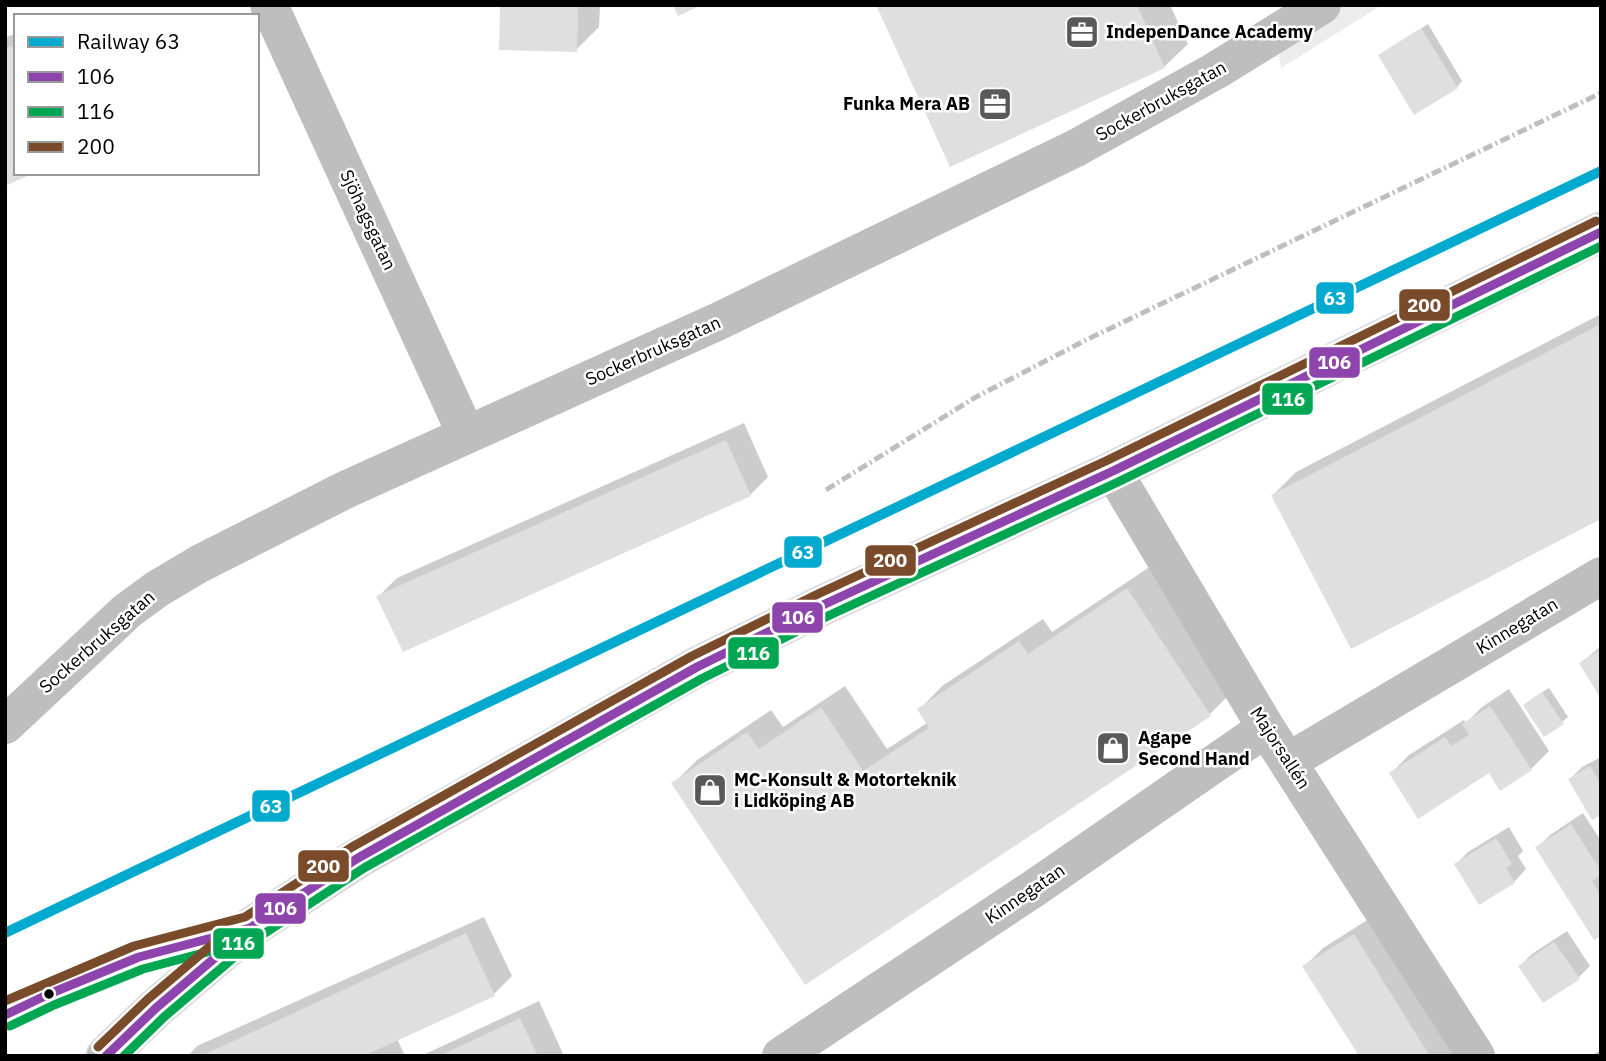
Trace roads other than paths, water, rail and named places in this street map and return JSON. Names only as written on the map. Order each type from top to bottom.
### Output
[{"type":"street","name":"Sjöhagsgatan","points":[[269,5],[466,434]]},
{"type":"street","name":"Sockerbruksgatan","points":[[5,725],[127,611],[199,564],[265,529],[466,434],[719,321],[1076,148],[1215,71],[1322,5]]},
{"type":"street","points":[[106,1056],[156,1008],[250,928],[358,858],[697,667],[825,604],[1113,471],[1601,232]]},
{"type":"street","name":"Majorsallén","points":[[1113,471],[1266,728],[1476,1056]]},
{"type":"street","name":"Kinnegatan","points":[[1289,761],[1601,576]]},
{"type":"street","name":"Kinnegatan","points":[[787,1054],[1266,728]]},
{"type":"railway","points":[[826,490],[976,397],[1086,340],[1601,93]]},
{"type":"rail line","name":"63","points":[[5,933],[1601,171]]},
{"type":"place","name":"IndepenDance Academy","points":[[1082,32]]},
{"type":"place","name":"Funka Mera AB","points":[[995,104]]},
{"type":"place","name":"Agape Second Hand","points":[[1113,748]]},
{"type":"place","name":"MC-Konsult & Motorteknik i Lidköping AB","points":[[710,790]]}]
